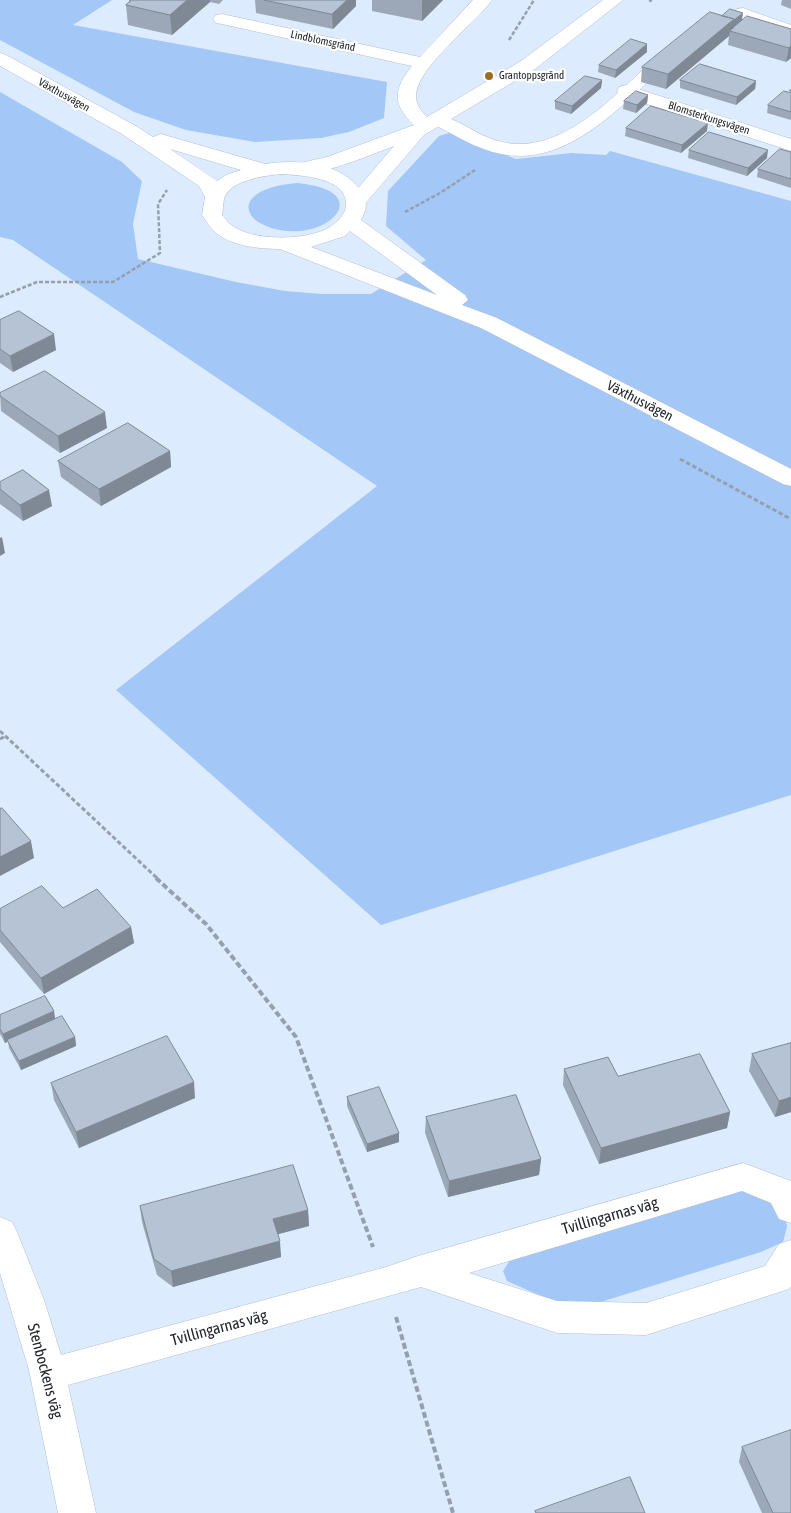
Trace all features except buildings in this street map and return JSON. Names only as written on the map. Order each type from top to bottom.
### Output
[{"type":"street","points":[[427,125],[413,115],[406,94],[411,81],[424,63],[483,0]]},
{"type":"street","points":[[298,169],[332,162],[427,125],[528,65],[614,0]]},
{"type":"street","points":[[743,13],[791,31]]},
{"type":"street","name":"Lindblomsgränd","points":[[222,19],[424,63]]},
{"type":"street","name":"Växthusvägen","points":[[0,59],[129,130],[208,183],[214,196]]},
{"type":"street","name":"Blomsterkungsvägen","points":[[626,92],[791,145]]},
{"type":"street","points":[[350,222],[356,212],[357,201],[427,125]]},
{"type":"street","name":"Växthusvägen","points":[[129,130],[222,160],[263,170],[298,169],[329,176],[343,183],[352,191],[357,201]]},
{"type":"street","name":"Växthusvägen","points":[[263,170],[233,180],[214,196],[211,205],[213,216],[219,226],[231,234],[246,240],[265,244],[285,244],[324,238],[350,222],[489,323]]},
{"type":"street","name":"Växthusvägen","points":[[285,244],[489,323],[791,479]]},
{"type":"street","name":"Tvillingarnas väg","points":[[49,1374],[402,1277],[743,1176],[783,1193],[791,1209]]},
{"type":"street","name":"Stenbockens väg","points":[[0,1232],[15,1265],[49,1374],[77,1513]]},
{"type":"street","points":[[402,1277],[556,1318],[646,1319],[777,1278],[791,1256]]},
{"type":"lane","points":[[427,125],[502,148],[528,151],[550,146],[563,140],[601,114],[678,45]]},
{"type":"path","points":[[508,43],[526,10],[534,0]]},
{"type":"path","points":[[404,212],[440,193],[502,148]]},
{"type":"path","points":[[0,298],[37,282],[112,282],[160,253],[158,204],[170,185]]},
{"type":"path","points":[[0,731],[206,924],[296,1037],[402,1277],[453,1513]]},
{"type":"path","points":[[0,739],[6,736]]},
{"type":"shaded area","points":[[0,0],[112,0],[73,25],[387,82],[384,118],[349,132],[321,138],[255,142],[186,130],[134,112],[0,40]]},
{"type":"shaded area","points":[[0,92],[122,162],[142,181],[133,224],[138,259],[236,282],[285,291],[322,294],[371,294],[426,260],[386,226],[388,191],[439,136],[449,133],[516,159],[571,153],[606,155],[610,151],[791,201],[791,795],[381,925],[116,690],[377,486],[13,240],[0,237]]},
{"type":"shaded area","points":[[297,183],[323,188],[336,196],[340,206],[335,216],[323,225],[307,230],[287,231],[266,226],[252,216],[249,211],[249,204],[258,193],[274,187]]},
{"type":"shaded area","points":[[742,1190],[760,1192],[784,1210],[787,1227],[783,1242],[761,1252],[591,1305],[564,1306],[507,1281],[503,1271],[510,1260]]},
{"type":"place","name":"Grantoppsgränd","points":[[489,76]]}]
